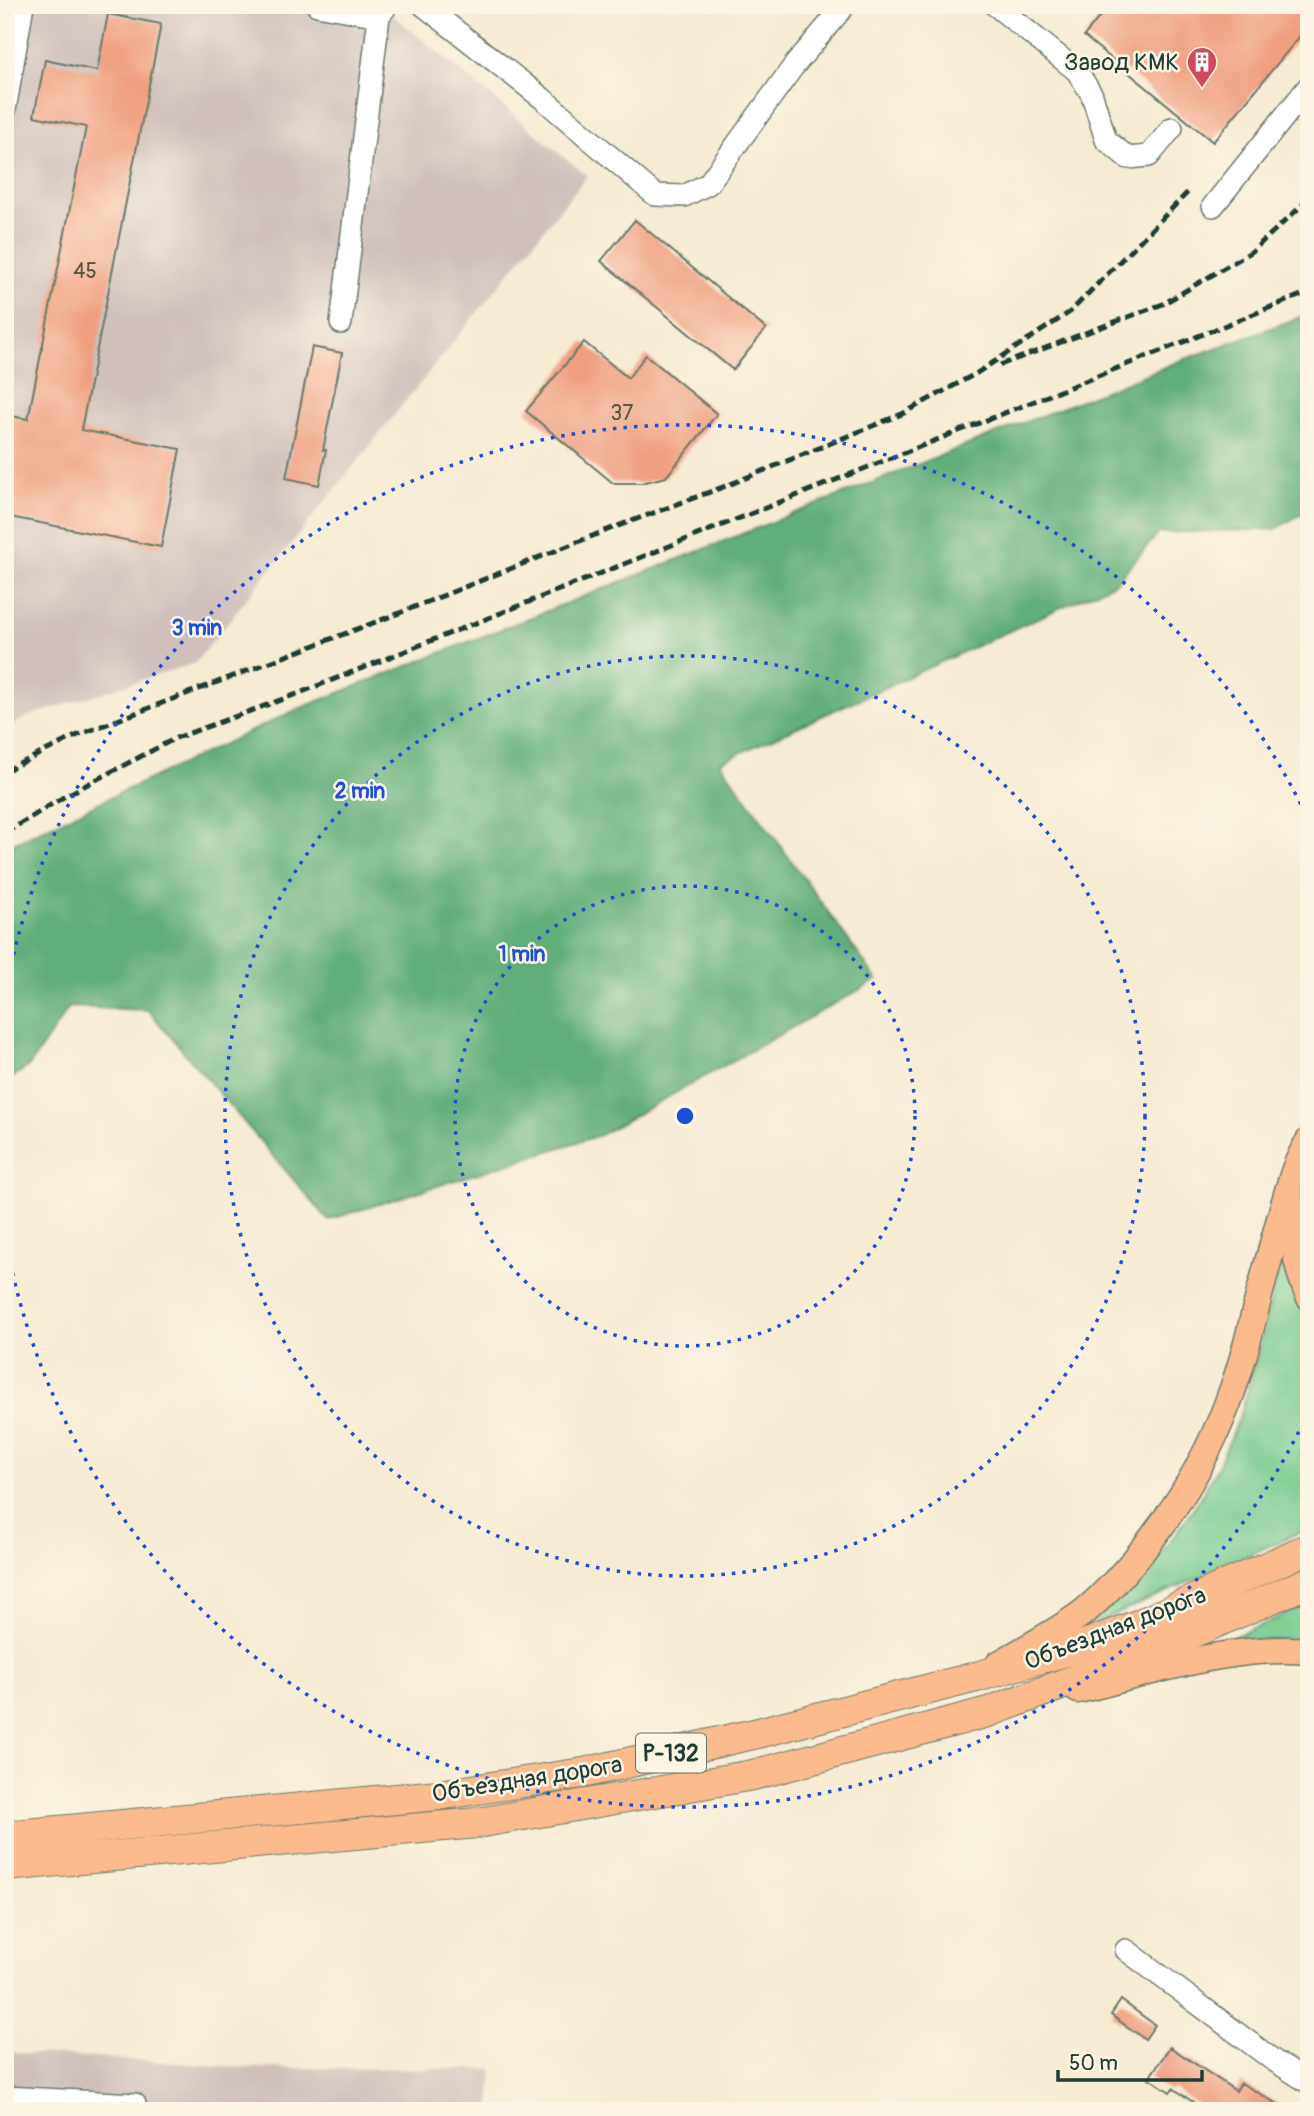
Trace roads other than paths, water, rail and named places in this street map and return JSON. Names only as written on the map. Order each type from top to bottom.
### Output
[{"type":"highway","name":"Объездная дорога","points":[[5,1836],[439,1795],[583,1773],[980,1676],[1076,1648],[1140,1623],[1309,1548]]},
{"type":"highway","name":"Объездная дорога","points":[[5,1867],[477,1823],[752,1775],[988,1712],[1139,1656],[1309,1582]]},
{"type":"main road","points":[[1303,1151],[1293,1226],[1296,1262],[1309,1296]]},
{"type":"main road","points":[[980,1676],[1066,1624],[1095,1602],[1146,1546],[1178,1502],[1213,1441],[1241,1368],[1265,1269],[1303,1151]]},
{"type":"main road","points":[[988,1712],[1207,1659],[1240,1653],[1309,1651]]},
{"type":"street","points":[[5,110],[23,5]]},
{"type":"street","points":[[317,5],[383,11],[341,323]]},
{"type":"street","points":[[423,5],[542,98],[655,195],[684,196],[708,184],[793,67],[845,5]]},
{"type":"street","points":[[995,5],[1077,71],[1092,95],[1106,140],[1128,158],[1149,156],[1172,128]]},
{"type":"street","points":[[1213,206],[1309,86]]},
{"type":"street","points":[[1126,1950],[1273,2060],[1309,2083]]},
{"type":"street","points":[[5,2097],[135,2104],[135,2111]]},
{"type":"railway","points":[[5,771],[78,735],[726,486],[902,414],[977,373],[1070,312],[1191,189]]},
{"type":"railway","points":[[1000,365],[1163,304],[1251,252],[1309,199]]},
{"type":"railway","points":[[5,833],[65,796],[176,738],[297,694],[1309,292]]},
{"type":"place","name":"Завод КМК","points":[[1202,89]]}]
